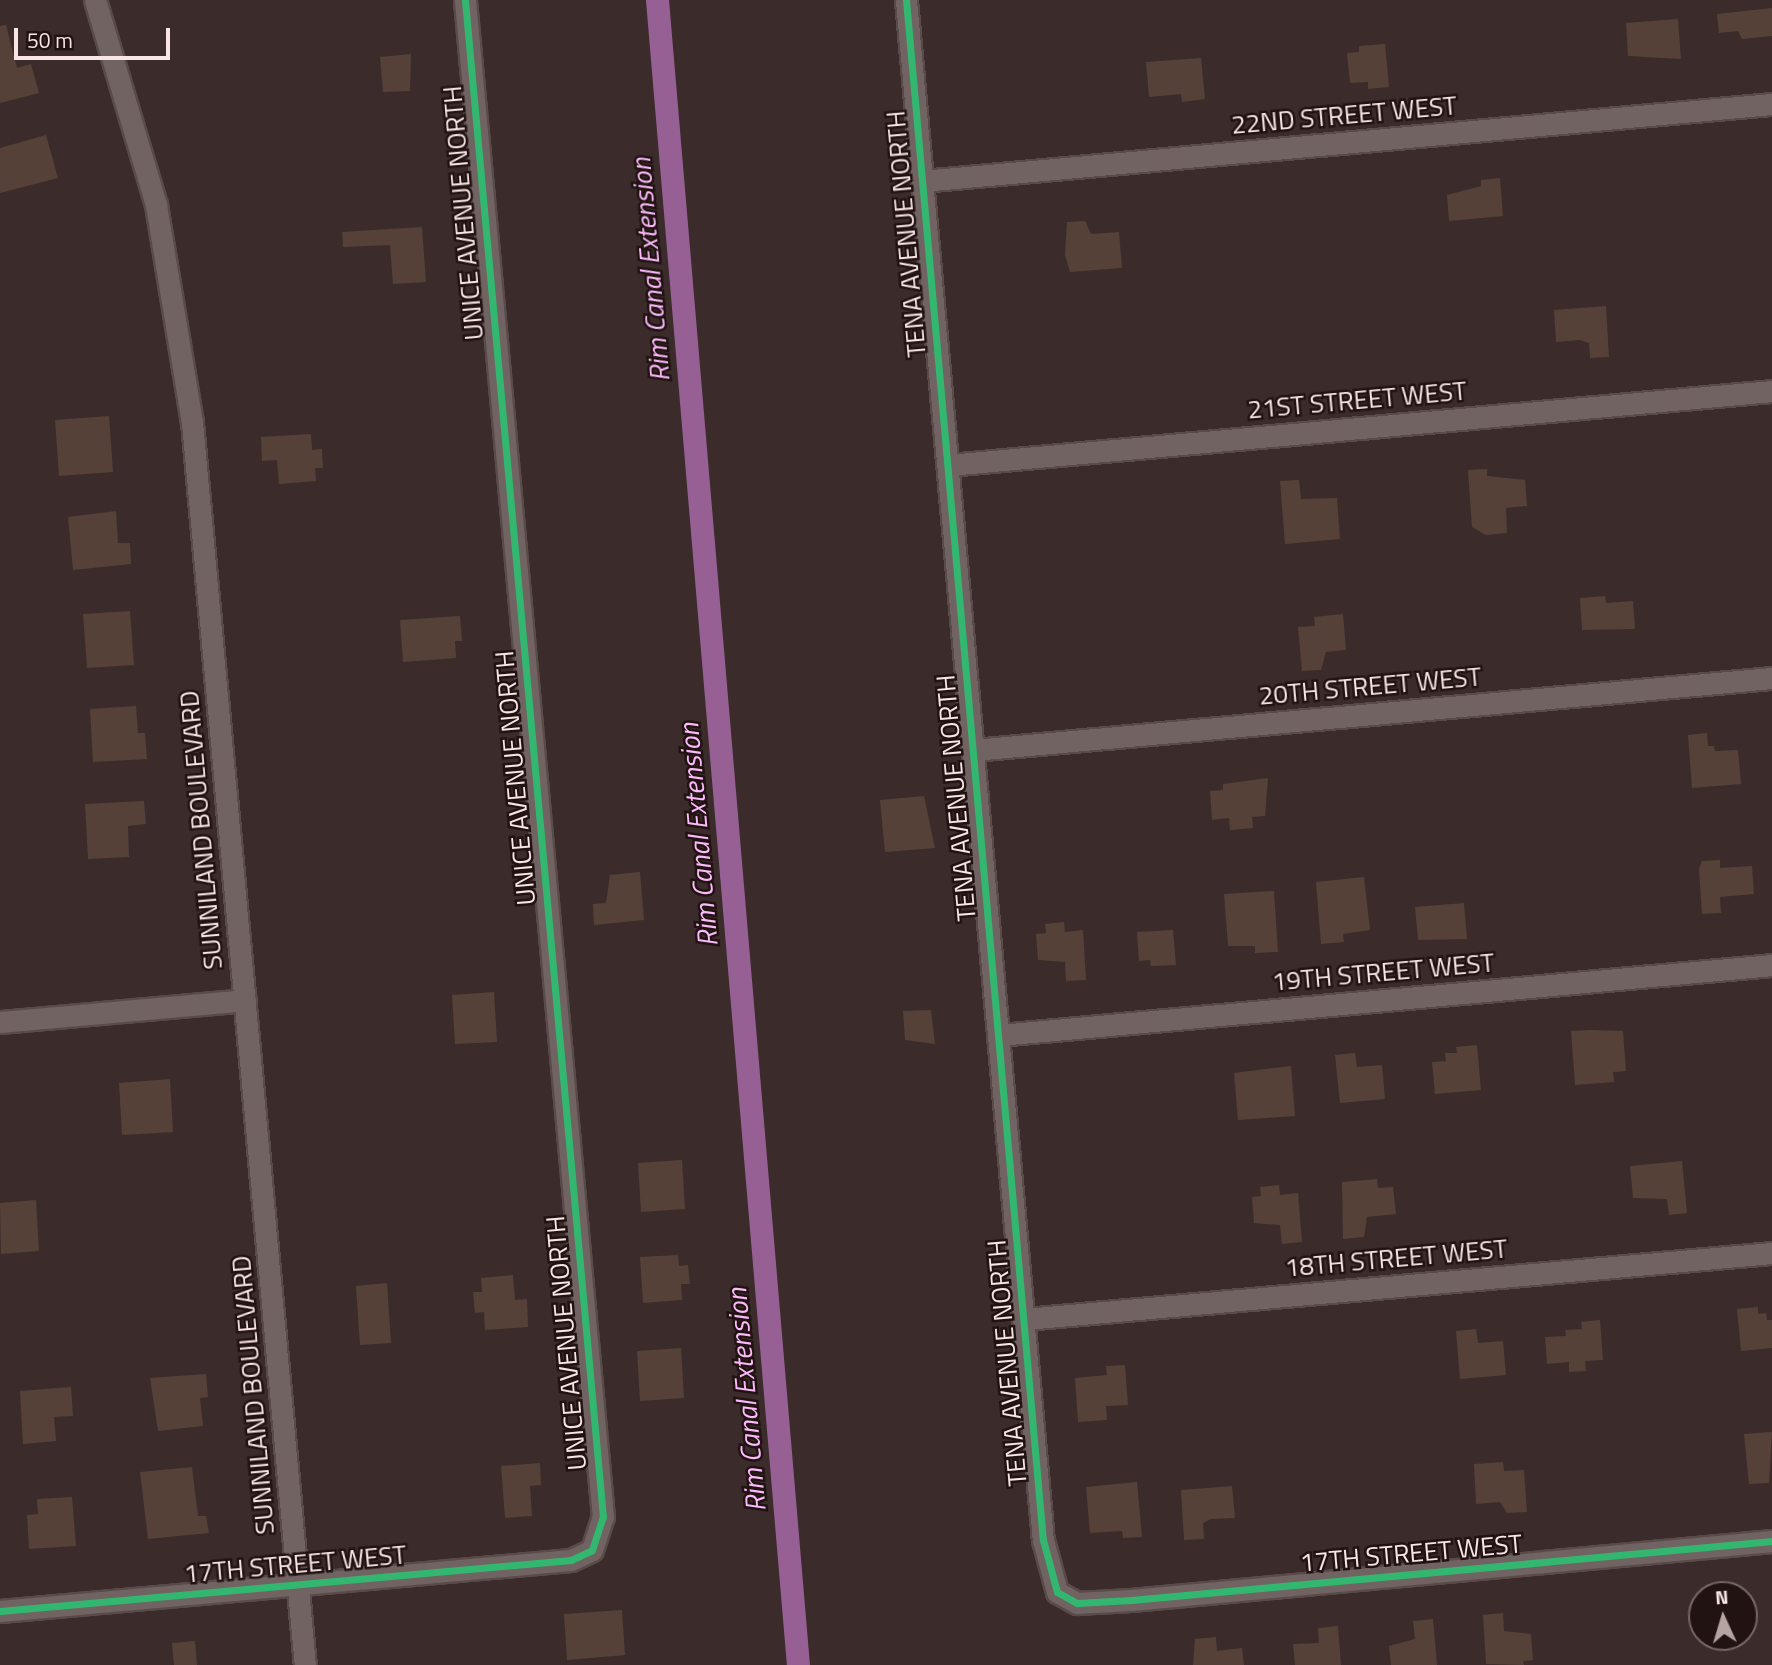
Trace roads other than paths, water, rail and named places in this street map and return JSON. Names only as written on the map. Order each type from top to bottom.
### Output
[{"type":"street","name":"SUNNILAND BOULEVARD","points":[[95,0],[140,141],[174,299],[192,422],[305,1665]]},
{"type":"street","name":"UNICE AVENUE NORTH","points":[[465,0],[603,1517],[592,1550]]},
{"type":"street","name":"TENA AVENUE NORTH","points":[[906,0],[1043,1540],[1058,1591]]},
{"type":"street","name":"22ND STREET WEST","points":[[922,181],[1772,104]]},
{"type":"street","name":"21ST STREET WEST","points":[[948,465],[1772,391]]},
{"type":"street","name":"20TH STREET WEST","points":[[973,750],[1772,678]]},
{"type":"street","name":"19TH STREET WEST","points":[[999,1035],[1772,965]]},
{"type":"street","points":[[0,1022],[245,1000]]},
{"type":"street","name":"18TH STREET WEST","points":[[1025,1319],[1772,1253]]},
{"type":"street","name":"17TH STREET WEST","points":[[1058,1591],[1077,1603],[1131,1600],[1772,1541]]},
{"type":"street","name":"17TH STREET WEST","points":[[0,1611],[571,1560],[592,1550]]},
{"type":"waterway","name":"Rim Canal Extension","points":[[657,0],[798,1665]]}]
